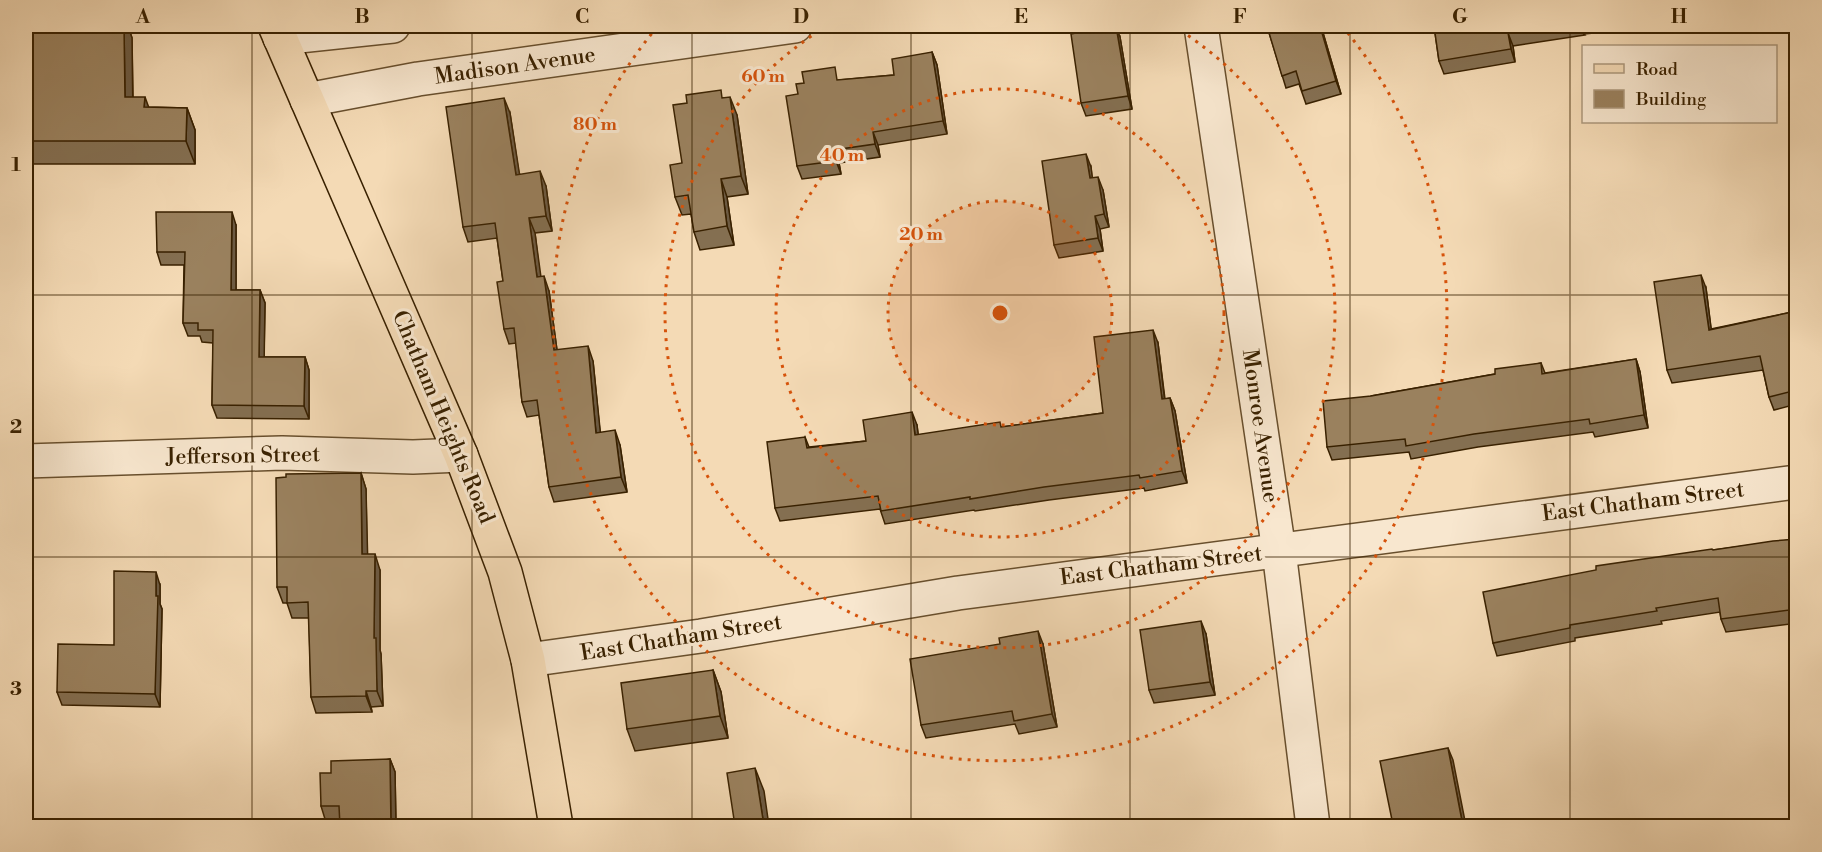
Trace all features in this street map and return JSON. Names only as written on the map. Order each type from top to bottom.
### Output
[{"type":"main road","name":"Chatham Heights Road","points":[[277,32],[461,455],[505,572],[528,660],[556,826]]},
{"type":"street","points":[[277,32],[393,26]]},
{"type":"street","name":"Madison Avenue","points":[[307,100],[417,80],[795,26]]},
{"type":"street","name":"Monroe Avenue","points":[[1201,26],[1279,551],[1313,826]]},
{"type":"street","name":"Jefferson Street","points":[[26,461],[282,453],[413,457],[461,455]]},
{"type":"street","name":"East Chatham Street","points":[[528,660],[701,636],[958,593],[1797,482]]},
{"type":"building","points":[[26,26],[124,26],[125,97],[145,97],[144,107],[187,108],[186,141],[26,141]]},
{"type":"building","points":[[1116,26],[1128,96],[1081,103],[1071,34]]},
{"type":"building","points":[[1267,26],[1320,26],[1336,81],[1302,91],[1296,71],[1282,76]]},
{"type":"building","points":[[1434,26],[1559,26],[1508,33],[1511,49],[1439,61]]},
{"type":"building","points":[[932,52],[943,121],[873,132],[875,144],[834,150],[836,161],[797,166],[786,96],[798,94],[796,84],[804,83],[802,72],[835,67],[837,80],[894,75],[892,59]]},
{"type":"building","points":[[721,90],[722,98],[730,97],[741,176],[721,179],[727,226],[694,232],[688,195],[675,197],[670,165],[682,163],[673,105],[687,103],[686,95]]},
{"type":"building","points":[[504,98],[516,175],[540,171],[546,216],[529,218],[537,277],[544,276],[554,350],[588,346],[596,433],[615,430],[621,477],[549,487],[537,400],[522,402],[514,328],[504,329],[497,282],[503,281],[495,223],[463,227],[446,107]]},
{"type":"building","points":[[1086,154],[1090,178],[1098,177],[1104,214],[1095,216],[1098,238],[1054,245],[1042,161]]},
{"type":"building","points":[[1792,203],[1797,203],[1797,235]]},
{"type":"building","points":[[156,212],[232,212],[231,290],[260,290],[259,357],[305,357],[304,406],[212,405],[213,330],[198,330],[198,323],[183,323],[185,252],[157,252]]},
{"type":"building","points":[[1701,275],[1709,330],[1797,311],[1797,390],[1769,397],[1760,356],[1667,370],[1654,282]]},
{"type":"building","points":[[1153,330],[1162,399],[1170,398],[1182,471],[1140,478],[1139,475],[1044,487],[881,511],[878,496],[775,508],[767,442],[805,437],[807,448],[866,441],[863,420],[912,412],[915,435],[1000,422],[1001,427],[1103,413],[1094,337]]},
{"type":"building","points":[[1636,359],[1644,415],[1590,424],[1589,419],[1474,434],[1406,446],[1405,439],[1327,447],[1323,401],[1371,396],[1495,374],[1495,369],[1541,363],[1542,374]]},
{"type":"building","points":[[361,473],[362,554],[375,554],[374,638],[376,638],[377,691],[366,691],[366,696],[311,697],[308,602],[287,603],[287,587],[277,587],[276,478],[286,477],[286,474]]},
{"type":"building","points":[[1797,539],[1797,637],[1792,638],[1789,610],[1721,619],[1718,598],[1656,608],[1657,611],[1570,625],[1570,628],[1493,643],[1483,592],[1596,570],[1596,566]]},
{"type":"building","points":[[114,571],[156,572],[156,596],[158,596],[155,694],[57,692],[58,644],[114,645]]},
{"type":"building","points":[[1201,621],[1210,682],[1149,690],[1140,630]]},
{"type":"building","points":[[1038,631],[1052,714],[1014,721],[1012,711],[921,725],[910,659],[1000,644],[999,638]]},
{"type":"building","points":[[713,670],[720,716],[627,729],[621,683]]},
{"type":"building","points":[[1797,710],[1797,758],[1790,711]]},
{"type":"building","points":[[1448,748],[1463,826],[1395,826],[1380,761]]},
{"type":"building","points":[[390,759],[391,826],[340,826],[339,806],[321,806],[320,773],[331,773],[331,761]]},
{"type":"building","points":[[755,768],[764,826],[735,826],[727,773]]}]
